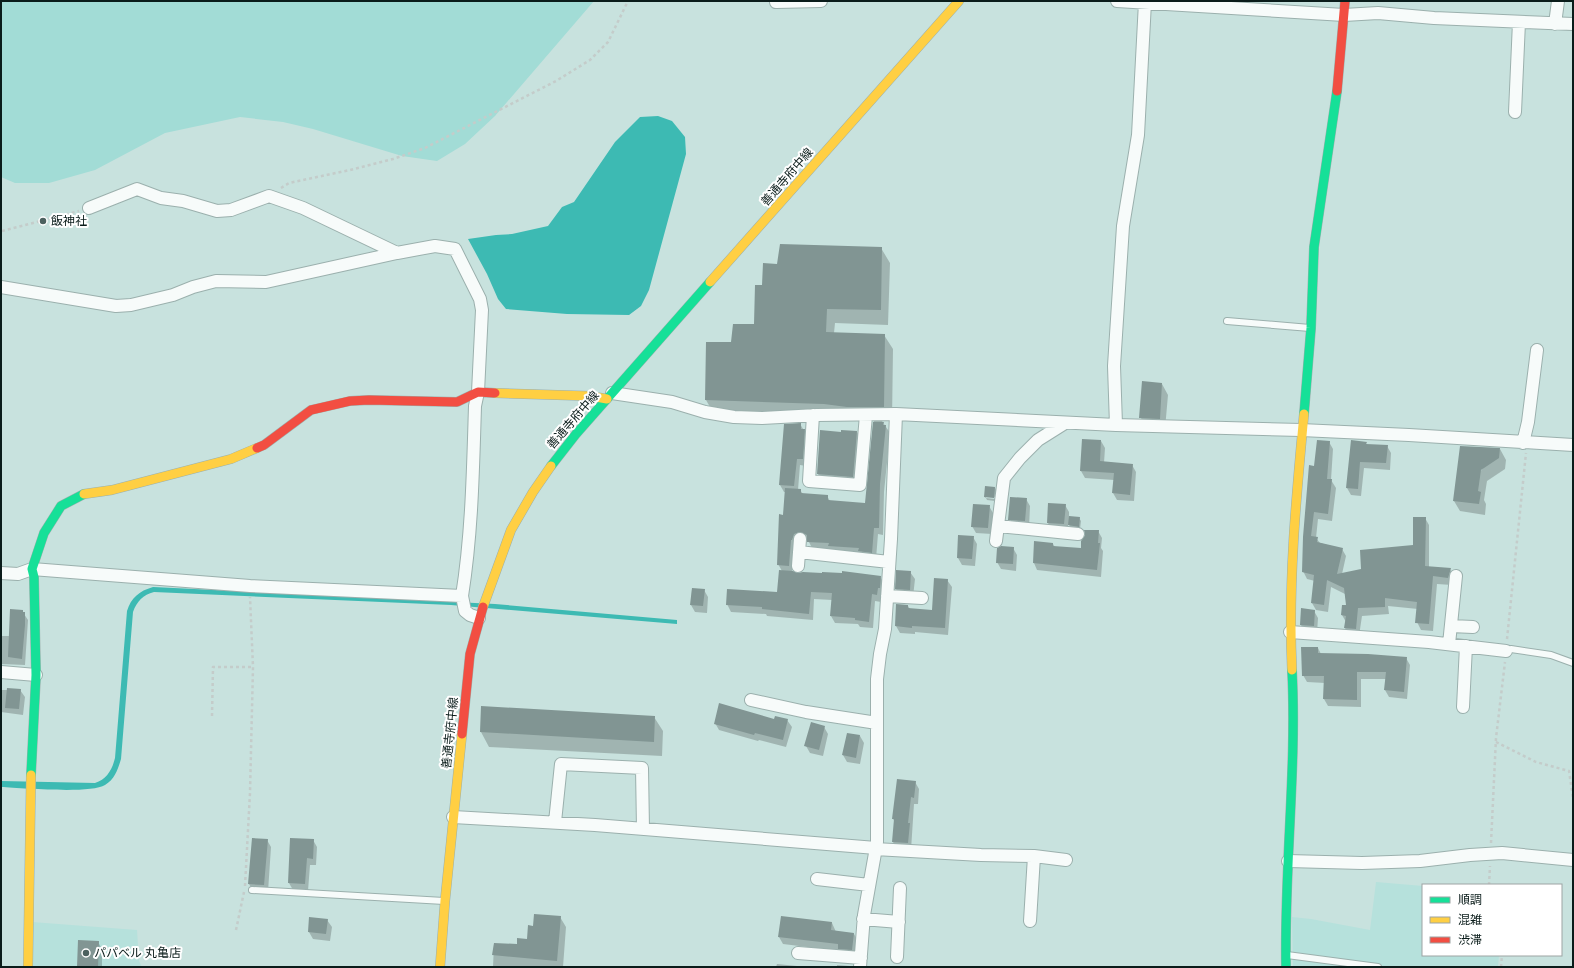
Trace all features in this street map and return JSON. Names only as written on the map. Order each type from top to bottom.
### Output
[{"type":"street","points":[[778,1],[776,2],[821,1]]},
{"type":"street","name":"善通寺府中線","points":[[440,967],[445,902],[470,654],[490,583],[510,532],[523,508],[555,460],[959,1]]},
{"type":"street","points":[[1117,1],[1344,15],[1378,13],[1434,18],[1573,24]]},
{"type":"street","points":[[1286,967],[1285,921],[1294,711],[1290,632],[1293,536],[1311,328],[1314,247],[1336,106],[1345,1]]},
{"type":"street","points":[[1555,24],[1558,1]]},
{"type":"street","points":[[1116,425],[1114,366],[1123,226],[1138,135],[1146,2]]},
{"type":"street","points":[[1515,112],[1519,22]]},
{"type":"street","points":[[89,208],[137,189],[161,198],[183,201],[217,211],[232,210],[269,196],[302,208],[398,253]]},
{"type":"street","points":[[1,287],[116,306],[131,305],[173,295],[193,287],[216,281],[266,282],[435,246],[455,249],[462,260],[480,299],[482,310],[478,392],[475,406],[471,524],[469,552],[462,596],[465,611],[470,616],[479,618]]},
{"type":"street","points":[[1523,443],[1528,422],[1537,350]]},
{"type":"street","points":[[28,967],[31,779],[36,675],[34,577],[32,569],[44,533],[61,506],[85,492],[112,490],[231,459],[264,445],[311,410],[350,401],[457,402],[478,392],[610,396],[672,402],[705,412],[734,417],[762,418],[813,415],[896,414],[1064,423],[1302,430],[1573,445]]},
{"type":"street","points":[[798,953],[860,963],[863,919],[877,842],[877,679],[885,629],[896,414]]},
{"type":"street","points":[[813,415],[809,481],[860,485],[866,415]]},
{"type":"street","points":[[996,541],[1004,478],[1020,458],[1038,440],[1064,423]]},
{"type":"street","points":[[998,526],[1078,534]]},
{"type":"street","points":[[798,566],[800,539]]},
{"type":"street","points":[[799,552],[889,562]]},
{"type":"street","points":[[1,573],[18,574],[32,569],[250,586],[462,596]]},
{"type":"street","points":[[1449,644],[1456,576]]},
{"type":"street","points":[[887,596],[922,598]]},
{"type":"street","points":[[1451,626],[1472,627]]},
{"type":"street","points":[[1290,632],[1449,644],[1506,650]]},
{"type":"street","points":[[1463,707],[1466,646]]},
{"type":"street","points":[[1,672],[36,675]]},
{"type":"street","points":[[751,700],[806,712],[877,724]]},
{"type":"street","points":[[555,822],[561,764],[642,768],[643,829]]},
{"type":"street","points":[[454,816],[555,822],[875,849],[981,855],[1034,856],[1066,860]]},
{"type":"street","points":[[1288,861],[1369,863],[1420,861],[1502,853],[1573,860]]},
{"type":"street","points":[[1030,921],[1034,856]]},
{"type":"street","points":[[817,879],[869,885]]},
{"type":"street","points":[[897,957],[900,888]]},
{"type":"street","points":[[863,919],[899,922]]},
{"type":"lane","points":[[1228,321],[1311,328]]},
{"type":"lane","points":[[1506,650],[1511,649],[1551,655],[1573,663]]},
{"type":"lane","points":[[252,890],[445,902]]},
{"type":"lane","points":[[1286,955],[1378,967]]},
{"type":"path","points":[[269,196],[289,183],[393,159],[425,148],[556,81],[590,60],[608,42],[628,1]]},
{"type":"path","points":[[2,231],[89,208]]},
{"type":"path","points":[[236,930],[245,882],[250,794],[253,667],[251,601]]},
{"type":"path","points":[[212,716],[213,667],[253,667]]},
{"type":"path","points":[[1496,742],[1536,762],[1568,772],[1573,798]]},
{"type":"path","points":[[1501,967],[1502,956]]},
{"type":"shaded area","points":[[1,1],[594,1],[495,116],[465,144],[437,161],[402,156],[313,129],[283,122],[240,117],[165,133],[95,170],[49,183],[15,183],[1,177]]},
{"type":"shaded area","points":[[1376,882],[1422,886],[1422,956],[1499,956],[1498,967],[1293,967],[1292,917],[1370,930]]},
{"type":"shaded area","points":[[32,922],[137,930],[139,961],[142,967],[32,967]]},
{"type":"water","points":[[658,116],[672,121],[685,137],[686,154],[649,290],[641,306],[629,315],[567,314],[506,309],[498,299],[487,274],[468,239],[512,234],[548,226],[562,207],[574,202],[615,142],[640,117]]},
{"type":"water","points":[[153,587],[495,604],[677,620],[677,624],[451,605],[154,592],[141,599],[133,612],[121,759],[114,777],[105,785],[97,788],[86,789],[56,790],[1,787],[1,781],[95,783],[103,779],[108,774],[115,758],[127,611],[131,602],[136,596]]},
{"type":"building","points":[[780,244],[882,247],[881,310],[827,309],[826,332],[885,334],[884,407],[847,407],[824,404],[705,400],[706,342],[731,342],[733,324],[754,324],[755,285],[762,285],[763,263],[777,264]]},
{"type":"building","points":[[1142,381],[1162,383],[1160,419],[1139,418]]},
{"type":"building","points":[[873,422],[884,422],[883,425],[886,425],[880,484],[879,528],[874,528],[872,553],[858,551],[859,548],[828,546],[829,543],[807,542],[807,535],[800,532],[794,534],[791,540],[789,566],[777,565],[779,514],[783,515],[785,488],[801,489],[801,493],[828,495],[828,500],[865,503]]},
{"type":"building","points":[[801,423],[801,429],[805,429],[803,459],[797,459],[794,486],[779,485],[784,424]]},
{"type":"building","points":[[820,430],[841,432],[841,430],[857,431],[853,477],[817,474]]},
{"type":"building","points":[[1082,439],[1101,440],[1100,461],[1133,464],[1130,495],[1112,493],[1114,473],[1080,471]]},
{"type":"building","points":[[1317,440],[1330,441],[1327,479],[1332,479],[1328,514],[1314,512],[1311,536],[1318,537],[1317,542],[1343,548],[1337,574],[1361,569],[1360,550],[1413,545],[1413,517],[1426,517],[1425,566],[1451,568],[1448,578],[1433,576],[1429,624],[1415,623],[1417,602],[1385,598],[1385,607],[1358,608],[1356,629],[1344,628],[1346,616],[1341,615],[1342,605],[1346,605],[1344,588],[1327,580],[1324,605],[1311,603],[1314,575],[1302,572],[1303,537],[1309,465],[1314,466]]},
{"type":"building","points":[[1351,440],[1367,442],[1366,444],[1388,445],[1386,463],[1360,462],[1358,489],[1346,488]]},
{"type":"building","points":[[1460,446],[1500,448],[1499,458],[1481,470],[1478,491],[1481,492],[1479,504],[1453,501]]},
{"type":"building","points":[[985,486],[995,487],[994,498],[984,497]]},
{"type":"building","points":[[1010,497],[1027,498],[1025,521],[1008,520]]},
{"type":"building","points":[[1048,503],[1066,504],[1064,524],[1047,523]]},
{"type":"building","points":[[973,504],[990,505],[988,528],[971,527]]},
{"type":"building","points":[[1069,516],[1080,517],[1079,527],[1068,525]]},
{"type":"building","points":[[1084,530],[1099,530],[1098,543],[1100,543],[1097,570],[1033,563],[1034,541],[1053,543],[1053,546],[1081,548],[1081,541],[1085,535]]},
{"type":"building","points":[[958,535],[974,536],[972,559],[957,558]]},
{"type":"building","points":[[1001,546],[1014,547],[1013,564],[996,563],[997,548]]},
{"type":"building","points":[[779,570],[798,573],[842,573],[842,571],[881,576],[880,588],[878,588],[877,595],[872,594],[869,622],[855,620],[855,618],[830,616],[832,593],[811,592],[809,614],[762,609],[762,607],[726,605],[727,589],[777,592]]},
{"type":"building","points":[[896,570],[911,571],[910,590],[895,589]]},
{"type":"building","points":[[934,578],[948,579],[945,628],[912,626],[912,628],[895,626],[896,604],[908,605],[908,608],[932,610]]},
{"type":"building","points":[[692,588],[705,589],[703,606],[690,605]]},
{"type":"building","points":[[1301,608],[1315,610],[1314,626],[1300,625]]},
{"type":"building","points":[[10,609],[23,610],[23,612],[25,612],[22,659],[8,657]]},
{"type":"building","points":[[1301,647],[1318,647],[1318,653],[1368,654],[1407,657],[1404,692],[1384,690],[1386,672],[1357,672],[1357,700],[1323,699],[1324,676],[1302,676]]},
{"type":"building","points":[[7,688],[21,689],[19,709],[5,708]]},
{"type":"building","points":[[719,703],[774,719],[775,716],[788,719],[783,740],[755,733],[754,735],[714,724]]},
{"type":"building","points":[[481,706],[655,716],[654,742],[480,732]]},
{"type":"building","points":[[811,722],[825,726],[819,750],[804,746]]},
{"type":"building","points":[[847,733],[860,735],[856,758],[842,755]]},
{"type":"building","points":[[897,779],[916,781],[914,798],[911,797],[908,823],[910,823],[908,843],[892,842],[894,819],[892,819]]},
{"type":"building","points":[[252,838],[268,839],[264,885],[248,884]]},
{"type":"building","points":[[290,838],[314,839],[313,859],[307,858],[305,884],[288,883]]},
{"type":"building","points":[[534,914],[561,916],[557,961],[492,955],[494,943],[517,944],[517,938],[527,939],[528,925],[533,926]]},
{"type":"building","points":[[781,916],[832,922],[831,930],[854,933],[852,950],[838,949],[838,944],[778,937]]},
{"type":"building","points":[[309,917],[328,919],[326,934],[308,932]]},
{"type":"building","points":[[78,940],[99,941],[98,967],[77,967]]},
{"type":"traffic: fast","points":[[1304,414],[1311,328],[1314,247],[1337,91]]},
{"type":"traffic: fast","points":[[551,466],[576,434],[710,282]]},
{"type":"traffic: fast","points":[[31,775],[36,675],[34,577],[32,569],[44,533],[61,506],[84,494]]},
{"type":"traffic: fast","points":[[1286,967],[1287,893],[1293,744],[1292,670]]},
{"type":"traffic: slow","points":[[710,282],[959,1]]},
{"type":"traffic: slow","points":[[495,393],[590,396],[607,399]]},
{"type":"traffic: slow","points":[[1292,670],[1292,574],[1304,414]]},
{"type":"traffic: slow","points":[[84,494],[112,490],[231,459],[257,448]]},
{"type":"traffic: slow","points":[[483,607],[511,530],[533,492],[551,466]]},
{"type":"traffic: slow","points":[[440,967],[445,901],[462,734]]},
{"type":"traffic: slow","points":[[28,967],[31,775]]},
{"type":"traffic: jam","points":[[1337,91],[1345,1]]},
{"type":"traffic: jam","points":[[257,448],[264,445],[311,410],[350,401],[457,402],[478,392],[495,393]]},
{"type":"traffic: jam","points":[[462,734],[470,654],[483,607]]},
{"type":"place","name":"飯神社","points":[[43,221]]},
{"type":"place","name":"パパベル 丸亀店","points":[[86,953]]}]
